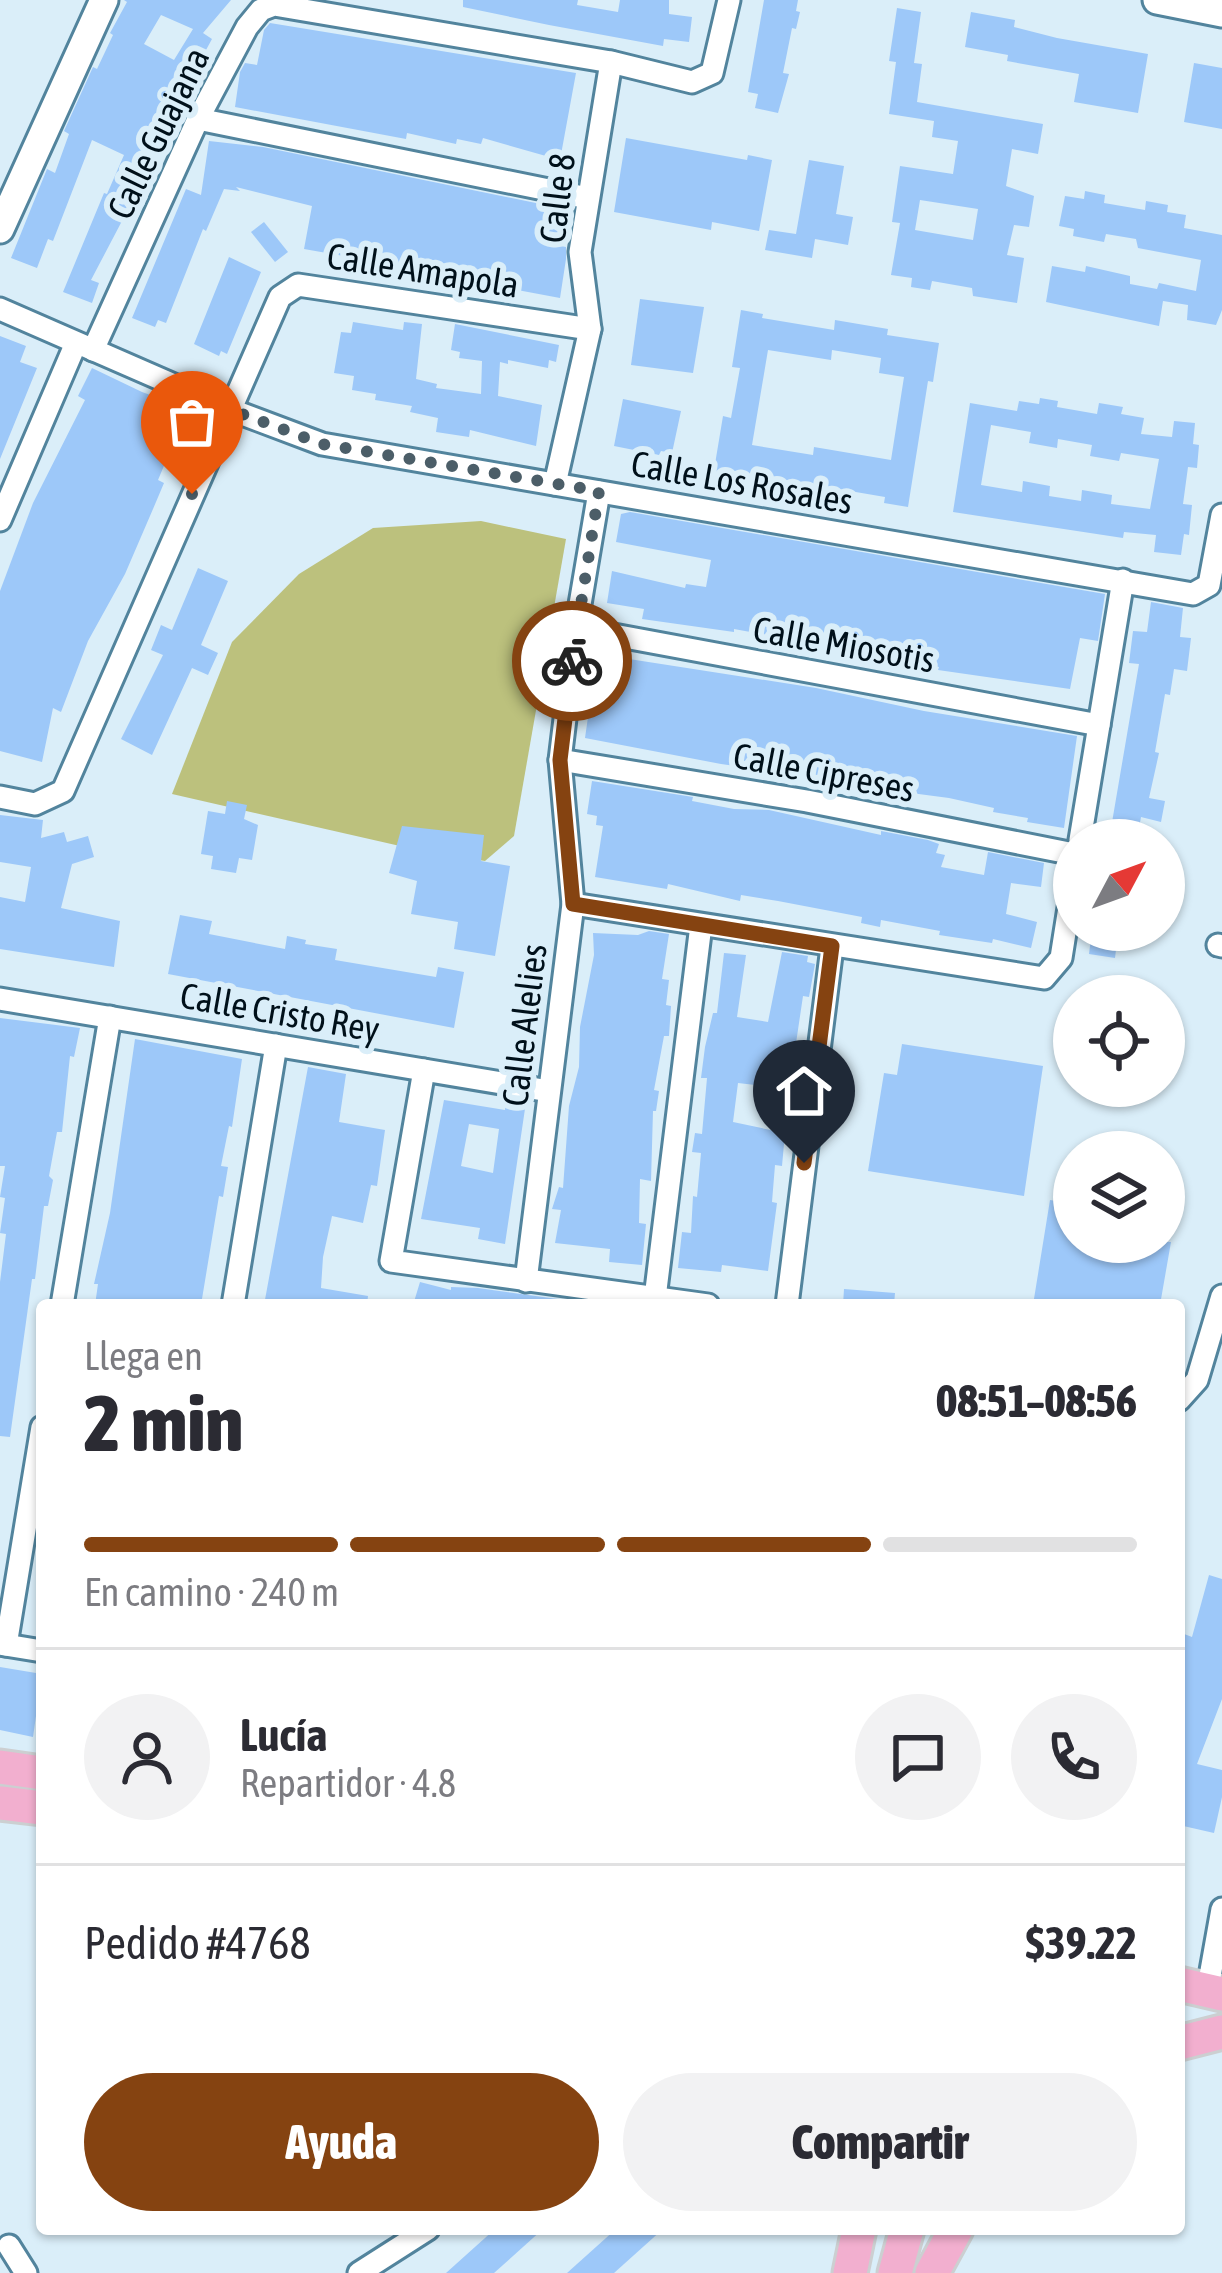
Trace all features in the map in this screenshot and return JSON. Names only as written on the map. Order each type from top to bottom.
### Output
[{"type":"main road","points":[[0,1767],[36,1772]]},
{"type":"main road","points":[[0,1803],[36,1807]]},
{"type":"main road","points":[[1185,2022],[1222,2028]]},
{"type":"main road","points":[[1185,2041],[1222,2028]]},
{"type":"main road","points":[[895,2273],[905,2235]]},
{"type":"main road","points":[[932,2273],[953,2235]]},
{"type":"street","points":[[0,229],[104,0]]},
{"type":"street","name":"Calle Guajana","points":[[0,520],[198,119],[247,27],[261,10],[274,5],[611,62],[692,82],[712,74],[729,0]]},
{"type":"street","points":[[1157,0],[1222,13]]},
{"type":"street","name":"Calle 8","points":[[555,484],[590,329],[580,252],[611,62]]},
{"type":"street","points":[[198,119],[588,198]]},
{"type":"street","name":"Calle Amapola","points":[[0,797],[35,804],[63,791],[280,297],[298,285],[590,329]]},
{"type":"street","name":"Calle Los Rosales","points":[[0,309],[229,409],[322,444],[1193,594],[1209,585],[1222,515]]},
{"type":"street","name":"Calle Alelies","points":[[526,1281],[573,904],[560,760],[599,491]]},
{"type":"street","points":[[1083,819],[1123,580]]},
{"type":"street","name":"Calle Miosotis","points":[[576,628],[1099,725]]},
{"type":"street","name":"Calle Cipreses","points":[[560,760],[1053,850]]},
{"type":"street","points":[[573,904],[1045,978],[1062,951]]},
{"type":"street","points":[[656,1298],[701,925]]},
{"type":"street","points":[[788,1299],[832,946]]},
{"type":"street","name":"Calle Cristo Rey","points":[[0,999],[549,1090]]},
{"type":"street","points":[[63,1299],[110,1017]]},
{"type":"street","points":[[234,1299],[276,1045]]},
{"type":"street","points":[[424,1070],[391,1261],[664,1299]]},
{"type":"street","points":[[1185,1393],[1197,1380],[1222,1296]]},
{"type":"street","points":[[36,1460],[3,1644],[36,1650]]},
{"type":"street","points":[[1203,1981],[1222,1909]]},
{"type":"street","points":[[359,2273],[384,2267],[421,2235]]},
{"type":"street","points":[[9,2246],[26,2273]]},
{"type":"green space","points":[[481,521],[566,539],[514,836],[485,861],[172,794],[232,642],[299,574],[373,528]]},
{"type":"building","points":[[124,0],[231,0],[203,33],[212,39],[176,105],[170,102],[155,135],[165,139],[91,280],[99,283],[92,303],[63,292],[124,155],[92,140],[53,241],[48,239],[37,268],[11,258],[47,169],[55,173],[69,134],[64,131]],"holes":[[[161,15],[193,29],[174,60],[144,44]]]},
{"type":"building","points":[[463,0],[578,0],[577,5],[618,12],[620,0],[669,0],[669,14],[692,17],[689,42],[664,39],[663,46],[549,25],[463,7]]},
{"type":"building","points":[[764,0],[798,0],[796,11],[800,12],[796,29],[792,28],[783,73],[789,74],[778,113],[755,108],[758,94],[748,92]]},
{"type":"building","points":[[897,8],[921,12],[914,63],[922,64],[917,102],[1043,124],[1038,154],[1012,149],[1006,186],[1034,196],[1029,227],[1014,225],[1007,255],[1024,258],[1017,303],[973,296],[972,288],[932,281],[930,290],[911,287],[912,278],[891,275],[900,223],[892,222],[900,166],[953,174],[958,141],[932,137],[934,121],[889,114],[896,62],[889,61]],"holes":[[[920,200],[978,209],[973,240],[915,230]]]},
{"type":"building","points":[[971,12],[1015,20],[1014,27],[1057,38],[1148,54],[1138,113],[1074,102],[1079,74],[1007,61],[1008,55],[965,47]]},
{"type":"building","points":[[270,23],[576,73],[560,160],[483,138],[481,144],[457,139],[456,144],[407,133],[406,139],[235,107],[240,72],[245,63],[257,65],[264,30]]},
{"type":"building","points":[[1194,63],[1222,68],[1222,129],[1184,122]]},
{"type":"building","points":[[626,138],[747,160],[748,155],[772,160],[759,231],[712,222],[711,230],[614,212]]},
{"type":"building","points":[[209,141],[263,147],[565,209],[560,246],[566,247],[566,259],[560,298],[486,284],[489,273],[447,266],[446,274],[304,249],[312,206],[236,187],[240,191],[224,189],[206,231],[203,229],[166,323],[158,320],[155,327],[132,318],[186,189],[201,195]]},
{"type":"building","points":[[809,160],[844,166],[836,214],[853,217],[848,245],[815,239],[812,258],[765,250],[769,230],[796,234]]},
{"type":"building","points":[[1085,191],[1105,195],[1104,203],[1145,210],[1146,201],[1168,205],[1167,212],[1186,215],[1184,228],[1222,235],[1222,310],[1216,325],[1187,320],[1188,305],[1163,301],[1159,326],[1046,302],[1052,266],[1085,272],[1086,266],[1130,276],[1130,284],[1157,289],[1159,283],[1196,291],[1201,260],[1138,248],[1136,239],[1106,234],[1104,242],[1073,236],[1074,229],[1059,226],[1065,196],[1084,199]]},
{"type":"building","points":[[264,222],[288,252],[275,262],[251,232]]},
{"type":"building","points":[[229,257],[261,272],[227,354],[221,351],[219,356],[194,344]]},
{"type":"building","points":[[640,299],[704,307],[693,373],[631,365]]},
{"type":"building","points":[[741,310],[834,330],[835,320],[939,343],[933,382],[928,381],[908,507],[884,503],[885,497],[739,472],[737,480],[713,476],[723,416],[731,418],[740,368],[732,367]],"holes":[[[768,350],[831,360],[832,350],[881,358],[879,373],[904,377],[891,460],[814,447],[813,455],[752,445]]]},
{"type":"building","points":[[353,322],[403,330],[404,322],[422,324],[416,379],[437,384],[436,388],[481,394],[482,361],[459,358],[460,352],[451,350],[455,324],[559,345],[556,362],[549,360],[548,368],[500,362],[498,396],[542,405],[536,446],[470,430],[469,437],[436,432],[438,418],[410,412],[412,406],[375,400],[376,394],[352,390],[354,376],[334,373],[341,332],[351,333]]},
{"type":"building","points":[[0,336],[26,346],[20,362],[37,368],[0,459]]},
{"type":"building","points":[[92,368],[195,411],[183,440],[176,437],[158,480],[164,483],[125,574],[88,641],[61,712],[53,708],[42,762],[0,751],[0,591],[33,503],[85,400],[78,396]]},
{"type":"building","points":[[1040,398],[1058,401],[1057,407],[1097,414],[1099,403],[1123,407],[1121,414],[1144,418],[1141,434],[1172,437],[1174,421],[1195,423],[1197,468],[1188,467],[1183,504],[1192,505],[1181,555],[1154,552],[1156,535],[1124,532],[1123,538],[953,512],[970,403],[1017,411],[1019,401],[1039,404]],"holes":[[[991,425],[1031,432],[1029,443],[1057,448],[1058,439],[1092,445],[1090,456],[1119,461],[1121,453],[1159,459],[1150,509],[1111,504],[1112,495],[1082,490],[1081,501],[1049,496],[1050,486],[1023,481],[1022,492],[981,485]]]},
{"type":"building","points":[[623,399],[681,411],[672,453],[614,446]]},
{"type":"building","points":[[621,514],[1105,594],[1098,641],[1080,638],[1070,689],[938,670],[856,652],[856,658],[826,653],[783,643],[784,638],[734,629],[642,619],[644,609],[607,603],[612,571],[685,588],[686,584],[706,587],[711,560],[616,542]]},
{"type":"building","points":[[198,568],[228,581],[201,645],[218,653],[208,675],[192,668],[152,755],[121,739],[163,655],[151,650],[161,625],[172,630]]},
{"type":"building","points":[[1151,602],[1183,608],[1180,637],[1191,638],[1187,671],[1174,669],[1170,695],[1165,694],[1149,798],[1165,801],[1162,819],[1113,819],[1139,664],[1129,663],[1133,631],[1147,632]]},
{"type":"building","points":[[597,654],[1077,736],[1065,819],[1053,819],[1053,826],[949,798],[911,793],[910,798],[822,778],[585,738]]},
{"type":"building","points":[[592,781],[928,840],[939,844],[936,853],[945,855],[941,867],[984,875],[988,852],[1044,863],[1041,887],[1011,883],[1006,914],[1037,922],[1031,948],[939,935],[940,931],[881,920],[880,927],[861,923],[862,917],[778,901],[741,895],[740,901],[668,884],[667,889],[595,877],[603,826],[596,825],[597,816],[587,814]]},
{"type":"building","points":[[227,801],[247,805],[244,819],[258,825],[252,860],[239,858],[236,873],[211,869],[213,856],[201,854],[208,811],[225,814]]},
{"type":"building","points":[[0,815],[43,820],[41,838],[64,832],[67,842],[88,836],[94,857],[72,864],[61,908],[120,921],[114,967],[0,949],[0,897],[25,902],[31,867],[0,862]]},
{"type":"building","points":[[402,826],[484,835],[481,861],[510,866],[495,956],[454,949],[458,922],[411,914],[417,881],[389,873]]},
{"type":"building","points":[[180,915],[212,921],[209,934],[285,949],[287,936],[337,949],[335,960],[436,977],[438,967],[464,972],[454,1028],[168,974]]},
{"type":"building","points":[[649,931],[669,934],[662,979],[669,980],[666,1005],[671,1006],[669,1036],[664,1036],[654,1090],[659,1091],[653,1111],[651,1181],[640,1179],[639,1223],[646,1224],[642,1265],[609,1262],[610,1249],[555,1243],[561,1210],[552,1209],[559,1187],[563,1188],[569,1106],[579,1067],[593,933],[638,935]]},
{"type":"building","points":[[1089,951],[1116,951],[1115,958]]},
{"type":"building","points":[[782,952],[808,956],[807,962],[815,964],[809,997],[803,996],[784,1124],[769,1122],[774,1087],[738,1083],[733,1122],[785,1133],[782,1166],[775,1165],[772,1202],[777,1203],[768,1271],[722,1265],[721,1272],[678,1268],[682,1232],[691,1233],[693,1196],[697,1197],[701,1153],[692,1152],[695,1133],[702,1134],[707,1078],[701,1078],[713,1013],[717,1013],[724,953],[746,955],[737,1017],[768,1022]]},
{"type":"building","points":[[0,1018],[80,1028],[74,1057],[70,1056],[62,1132],[57,1132],[49,1176],[53,1180],[48,1206],[44,1206],[10,1437],[0,1436],[0,1282],[6,1234],[0,1233],[5,1166],[0,1166]]},
{"type":"building","points":[[135,1039],[242,1059],[221,1166],[228,1167],[223,1197],[219,1196],[202,1299],[96,1299],[98,1284],[94,1284],[110,1213]]},
{"type":"building","points":[[902,1044],[1043,1066],[1024,1196],[868,1171],[884,1073],[897,1075]]},
{"type":"building","points":[[308,1067],[346,1074],[339,1122],[385,1130],[377,1186],[371,1185],[363,1223],[332,1216],[321,1288],[368,1299],[265,1299]]},
{"type":"building","points":[[506,1099],[526,1102],[505,1244],[478,1239],[480,1228],[421,1219],[444,1100],[505,1110]],"holes":[[[469,1124],[499,1129],[493,1173],[461,1166]]]},
{"type":"building","points":[[1050,1200],[1053,1263],[1167,1263],[1161,1299],[1034,1299]]},
{"type":"building","points":[[420,1282],[451,1290],[478,1288],[558,1299],[415,1299]]},
{"type":"building","points":[[844,1289],[895,1293],[894,1299],[843,1299]]},
{"type":"building","points":[[1209,1575],[1222,1579],[1222,1699],[1197,1764],[1222,1770],[1214,1833],[1185,1826],[1185,1634],[1192,1637]]},
{"type":"building","points":[[0,1667],[36,1673],[33,1737],[0,1730]]},
{"type":"building","points":[[488,2235],[536,2235],[494,2273],[446,2273]]},
{"type":"building","points":[[609,2235],[656,2235],[614,2273],[567,2273]]},
{"type":"way so far","points":[[192,494],[229,409],[322,444],[599,491],[572,661]]},
{"type":"route","points":[[572,661],[560,760],[573,904],[832,946],[804,1163]]}]
